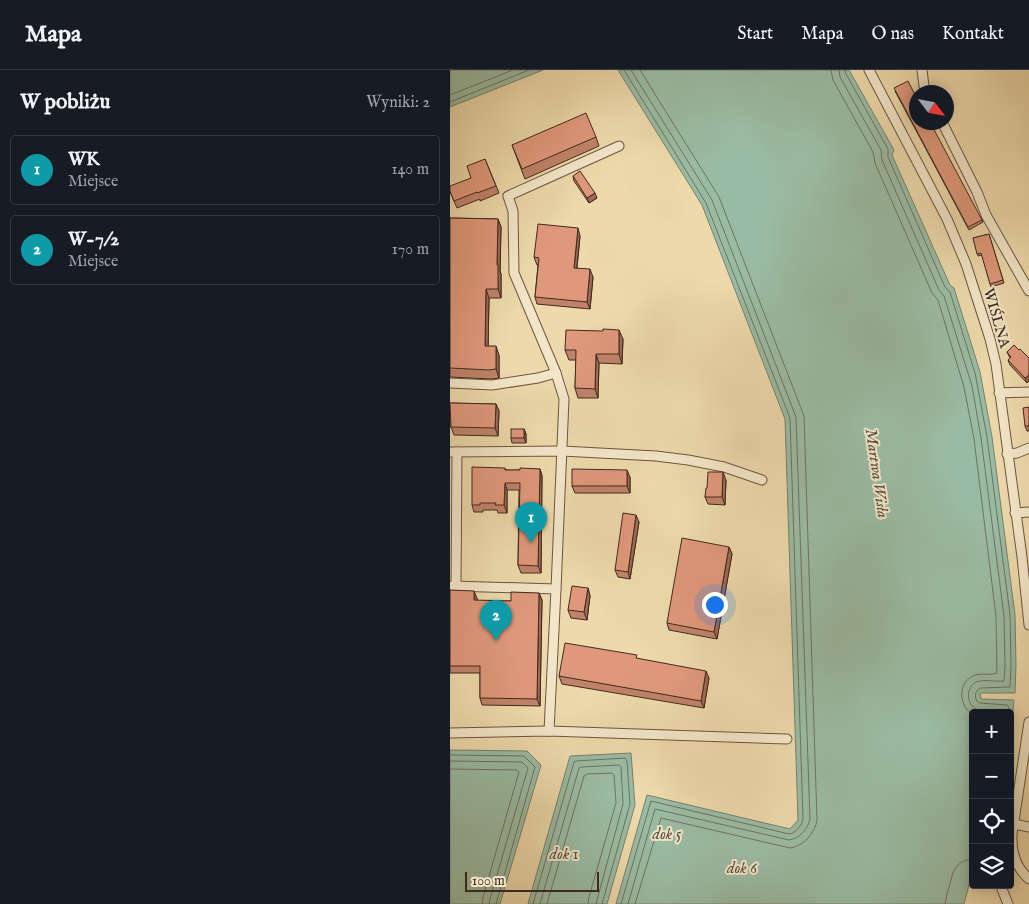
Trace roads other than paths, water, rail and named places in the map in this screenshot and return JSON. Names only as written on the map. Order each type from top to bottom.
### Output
[{"type":"street","name":"WIŚLNA","points":[[869,70],[947,219],[966,264],[990,339],[996,364],[1015,513],[1027,580],[1029,625]]},
{"type":"street","points":[[922,70],[924,85]]},
{"type":"street","points":[[946,130],[977,192],[986,215],[1029,291]]},
{"type":"street","points":[[549,731],[564,399],[556,373],[514,273],[513,211],[508,196],[620,146]]},
{"type":"street","points":[[450,383],[492,385],[538,378],[556,373]]},
{"type":"street","points":[[999,393],[1029,392]]},
{"type":"street","points":[[1007,454],[1017,453],[1029,448]]},
{"type":"street","points":[[556,589],[453,586],[454,452],[562,451],[656,456],[688,460],[724,468],[762,480]]},
{"type":"street","points":[[1015,513],[1029,512]]},
{"type":"street","points":[[1029,722],[1025,770],[1014,824],[1029,827]]},
{"type":"street","points":[[450,733],[549,731],[786,739]]},
{"type":"street","points":[[1012,844],[1014,857],[1019,868],[1029,878]]},
{"type":"street","points":[[1014,871],[1019,868]]},
{"type":"street","points":[[1002,889],[1008,904]]},
{"type":"water","points":[[450,70],[543,70],[450,107]]},
{"type":"water","points":[[618,70],[849,70],[894,150],[892,155],[950,285],[954,288],[980,372],[992,437],[1015,615],[1016,665],[1015,693],[980,693],[981,699],[1014,700],[1013,709],[969,709],[969,885],[964,904],[616,904],[647,795],[790,829],[798,820],[785,419],[702,205]]},
{"type":"water","points":[[450,750],[527,751],[541,765],[500,904],[450,904]]},
{"type":"water","name":"dok 1","points":[[631,753],[635,805],[607,904],[528,904],[570,756]]},
{"type":"place","name":"WK","points":[[531,543]]},
{"type":"place","name":"W-7/2","points":[[496,641]]},
{"type":"water label","name":"Martwa Wisła","points":[[878,473]]},
{"type":"water label","name":"dok 5","points":[[667,833]]},
{"type":"water label","name":"dok 6","points":[[742,867]]}]
